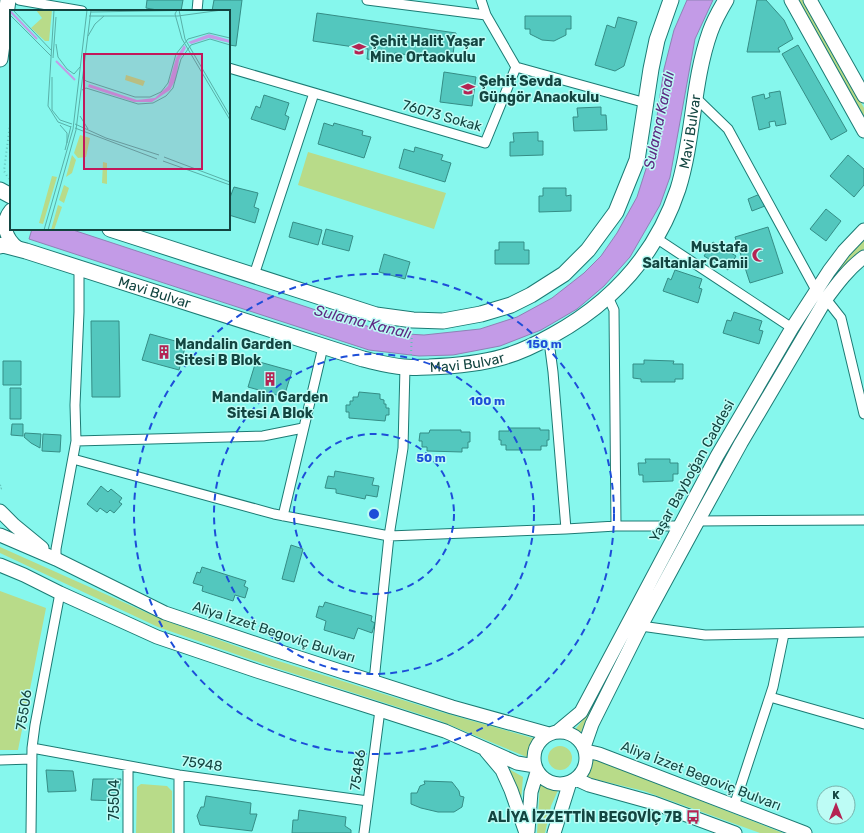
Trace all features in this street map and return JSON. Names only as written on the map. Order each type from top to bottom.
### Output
[{"type":"main road","points":[[0,59],[8,0]]},
{"type":"main road","points":[[113,230],[376,315],[413,320],[443,321],[481,314],[511,305],[531,295],[564,274],[588,250],[616,212],[637,160],[657,40],[671,0]]},
{"type":"main road","name":"Mavi Bulvar","points":[[0,246],[3,245],[18,248],[363,359],[408,364],[454,366],[504,357],[530,347],[575,323],[620,286],[630,275],[656,238],[665,223],[678,189],[688,146],[700,69],[709,32],[716,16],[726,0]]},
{"type":"main road","points":[[792,0],[864,131]]},
{"type":"main road","points":[[810,0],[864,96]]},
{"type":"main road","points":[[0,190],[10,195]]},
{"type":"main road","points":[[10,212],[5,225],[10,241],[18,248]]},
{"type":"main road","name":"Yaşar Bayboğan Caddesi","points":[[553,733],[581,712],[717,456],[792,328],[835,263],[864,230]]},
{"type":"main road","name":"Yaşar Bayboğan Caddesi","points":[[585,749],[592,724],[641,626],[741,443],[826,299],[835,286],[864,257]]},
{"type":"main road","points":[[0,511],[14,525],[56,559]]},
{"type":"main road","name":"Aliya İzzet Begoviç Bulvarı","points":[[0,535],[56,559],[165,613],[267,648],[452,707],[553,733]]},
{"type":"main road","points":[[0,565],[24,575],[60,594],[157,636],[257,671],[445,731],[517,763],[536,769],[547,781],[555,784],[564,784],[573,781],[654,803],[735,833]]},
{"type":"main road","points":[[0,572],[24,575]]},
{"type":"main road","points":[[528,833],[531,792],[536,769],[534,752],[542,738],[553,733],[570,734],[580,741],[585,749],[586,763],[583,771],[573,781],[554,833]]},
{"type":"main road","points":[[484,748],[502,770],[528,833]]},
{"type":"main road","name":"Aliya İzzet Begoviç Bulvarı","points":[[585,749],[805,833]]},
{"type":"street","points":[[19,0],[76,10]]},
{"type":"street","points":[[197,10],[198,0]]},
{"type":"street","points":[[367,0],[486,15]]},
{"type":"street","points":[[481,0],[486,15],[516,67],[646,103]]},
{"type":"street","name":"76073 Sokak","points":[[230,68],[485,143],[516,67]]},
{"type":"street","points":[[254,275],[314,93]]},
{"type":"street","points":[[695,97],[728,129],[816,290]]},
{"type":"street","points":[[656,238],[792,328]]},
{"type":"street","points":[[56,559],[56,549],[76,441],[75,405],[79,268]]},
{"type":"street","points":[[608,297],[614,310],[616,526]]},
{"type":"street","points":[[826,299],[841,318],[864,414]]},
{"type":"street","points":[[547,338],[552,364],[566,530]]},
{"type":"street","points":[[283,516],[323,347]]},
{"type":"street","points":[[374,681],[389,536],[403,448],[408,364]]},
{"type":"street","points":[[76,441],[263,436],[303,428]]},
{"type":"street","points":[[73,459],[283,516],[389,536],[566,530],[616,526],[679,526]]},
{"type":"street","points":[[698,521],[864,520]]},
{"type":"street","name":"75506","points":[[31,833],[32,748],[60,594]]},
{"type":"street","points":[[641,626],[705,635],[864,632]]},
{"type":"street","points":[[734,806],[773,687],[784,634]]},
{"type":"street","points":[[770,697],[864,724]]},
{"type":"street","name":"75486","points":[[364,833],[380,710]]},
{"type":"street","name":"75948","points":[[32,748],[179,775],[368,801]]},
{"type":"street","points":[[0,760],[32,759]]},
{"type":"street","name":"75504","points":[[128,766],[128,833]]},
{"type":"street","points":[[179,775],[179,833]]},
{"type":"path","points":[[10,124],[4,171],[10,179]]},
{"type":"path","points":[[408,364],[412,326]]},
{"type":"path","points":[[0,485],[2,488],[0,489]]},
{"type":"green space","points":[[798,0],[804,0],[864,108],[864,116]]},
{"type":"green space","points":[[308,152],[446,193],[434,229],[298,185]]},
{"type":"green space","points":[[864,239],[864,249],[851,260],[819,301],[729,452],[677,545],[580,734],[573,732],[582,721],[601,688],[693,511],[754,404],[829,280],[850,253]]},
{"type":"green space","points":[[0,547],[161,619],[272,659],[441,712],[536,739],[531,748],[529,758],[438,720],[270,666],[158,627],[0,553]]},
{"type":"green space","points":[[0,591],[46,608],[18,750],[0,750]]},
{"type":"green space","points":[[560,746],[565,747],[571,753],[571,763],[565,769],[560,770],[555,769],[549,763],[548,758],[549,753],[555,747]]},
{"type":"green space","points":[[591,758],[783,833],[760,833],[644,791],[586,777],[590,767]]},
{"type":"green space","points":[[509,769],[523,777],[520,814],[517,789]]},
{"type":"green space","points":[[540,783],[559,788],[551,806],[545,833],[537,833]]},
{"type":"green space","points":[[141,784],[167,786],[172,791],[172,833],[136,833],[137,787]]},
{"type":"water","name":"Sulama Kanalı","points":[[687,0],[713,0],[695,39],[670,177],[660,205],[630,257],[604,286],[577,309],[541,330],[500,346],[453,355],[419,356],[369,350],[29,239],[32,230],[73,230],[390,333],[424,335],[480,329],[517,317],[552,298],[584,273],[601,256],[617,233],[637,197],[652,150],[664,69],[674,30]]},
{"type":"building","points":[[147,0],[183,0],[181,10],[157,10],[146,8]]},
{"type":"building","points":[[214,0],[242,0],[236,46],[230,45],[230,10],[212,10]]},
{"type":"building","points":[[757,0],[766,0],[784,20],[793,39],[778,48],[780,52],[747,52]]},
{"type":"building","points":[[317,13],[456,33],[452,61],[395,53],[394,63],[367,59],[368,49],[313,41]]},
{"type":"building","points":[[525,16],[571,16],[571,29],[566,29],[566,35],[554,41],[542,40],[530,34],[530,29],[525,29]]},
{"type":"building","points":[[618,17],[637,22],[624,66],[615,71],[595,65],[607,25],[615,28]]},
{"type":"building","points":[[798,45],[847,131],[831,140],[782,54]]},
{"type":"building","points":[[444,72],[476,77],[472,106],[440,102]]},
{"type":"building","points":[[780,91],[786,124],[776,126],[775,121],[769,122],[770,127],[759,130],[752,97],[764,94],[765,99],[770,97],[769,93]]},
{"type":"building","points":[[264,95],[289,103],[285,115],[289,117],[285,130],[251,119],[256,106],[260,108]]},
{"type":"building","points":[[601,107],[601,115],[606,115],[607,130],[574,131],[573,117],[578,117],[577,108]]},
{"type":"building","points":[[324,123],[333,126],[334,123],[363,131],[362,135],[371,137],[364,158],[318,144]]},
{"type":"building","points":[[538,132],[538,141],[543,141],[543,155],[510,156],[510,142],[514,142],[513,133]]},
{"type":"building","points":[[415,147],[443,155],[441,160],[451,163],[445,182],[399,168],[404,149],[414,152]]},
{"type":"building","points":[[848,155],[864,169],[864,185],[854,197],[830,176]]},
{"type":"building","points":[[234,187],[258,193],[254,207],[259,209],[255,223],[230,215],[230,197]]},
{"type":"building","points":[[543,188],[566,188],[566,196],[571,195],[571,211],[539,212],[539,196],[543,196]]},
{"type":"building","points":[[760,194],[765,206],[752,211],[748,199]]},
{"type":"building","points":[[826,209],[841,221],[826,241],[810,229]]},
{"type":"building","points":[[293,222],[322,230],[318,245],[289,237]]},
{"type":"building","name":"Mustafa Saltanlar Camii","points":[[768,227],[783,273],[750,283],[735,237]]},
{"type":"building","points":[[326,229],[353,236],[349,251],[322,244]]},
{"type":"building","points":[[499,242],[524,242],[524,250],[529,250],[529,264],[495,264],[495,250],[499,250]]},
{"type":"building","points":[[713,242],[736,256],[728,270],[704,256]]},
{"type":"building","points":[[384,254],[410,262],[405,279],[379,272]]},
{"type":"building","points":[[675,270],[702,279],[699,288],[702,289],[698,303],[663,291],[668,278],[671,280]]},
{"type":"building","points":[[734,312],[762,321],[759,330],[763,331],[759,344],[723,333],[727,320],[731,321]]},
{"type":"building","points":[[91,321],[119,321],[120,397],[92,397]]},
{"type":"building","name":"Mandalin Garden Sitesi B Blok","points":[[150,334],[186,344],[179,370],[142,360]]},
{"type":"building","points":[[644,360],[674,361],[673,364],[683,364],[683,379],[675,379],[675,382],[641,382],[641,379],[633,378],[633,364],[644,364]]},
{"type":"building","points":[[3,361],[21,361],[21,385],[3,385]]},
{"type":"building","name":"Mandalin Garden Sitesi A Blok","points":[[256,361],[292,371],[284,397],[248,387]]},
{"type":"building","points":[[10,388],[21,388],[21,419],[10,419]]},
{"type":"building","points":[[359,392],[380,394],[380,399],[384,400],[386,408],[389,408],[389,415],[386,415],[385,421],[349,418],[349,412],[346,412],[346,405],[350,405],[350,401],[353,401],[353,397],[358,397]]},
{"type":"building","points":[[12,424],[23,424],[23,436],[11,435]]},
{"type":"building","points":[[509,428],[540,428],[540,430],[549,430],[549,440],[547,440],[547,446],[541,446],[541,450],[506,450],[506,445],[501,445],[501,440],[499,440],[499,431],[509,431]]},
{"type":"building","points":[[430,430],[461,430],[461,432],[470,432],[470,442],[468,442],[468,448],[462,448],[462,452],[427,451],[427,447],[422,447],[422,441],[419,441],[420,433],[429,433]]},
{"type":"building","points":[[25,433],[41,434],[40,448],[24,437]]},
{"type":"building","points":[[43,434],[61,435],[60,452],[42,451]]},
{"type":"building","points":[[645,459],[670,459],[670,463],[678,463],[678,474],[673,474],[673,481],[643,482],[643,475],[639,475],[638,463],[646,463]]},
{"type":"building","points":[[335,471],[374,478],[372,485],[379,486],[377,497],[366,495],[365,499],[336,493],[336,489],[325,488],[328,476],[334,477]]},
{"type":"building","points":[[101,486],[108,492],[111,489],[122,498],[119,502],[122,504],[114,513],[110,510],[107,513],[100,508],[97,512],[87,504]]},
{"type":"building","points":[[291,545],[303,549],[294,582],[282,579]]},
{"type":"building","points":[[202,567],[246,581],[244,586],[248,588],[245,598],[235,595],[233,601],[202,591],[203,586],[193,583],[197,572],[200,573]]},
{"type":"building","points":[[325,602],[372,616],[371,621],[375,623],[372,633],[358,628],[354,639],[324,630],[326,621],[316,617],[319,606],[323,607]]},
{"type":"building","points":[[46,770],[73,771],[76,791],[48,792]]},
{"type":"building","points":[[93,779],[121,779],[117,801],[91,800]]},
{"type":"building","points":[[424,781],[452,782],[459,791],[460,796],[464,797],[462,807],[454,812],[438,812],[411,804],[411,793],[417,793],[420,786],[425,784]]},
{"type":"building","points":[[206,796],[251,803],[250,814],[257,814],[252,831],[200,825],[197,816],[201,807],[204,807]]},
{"type":"building","points":[[299,810],[346,817],[345,826],[351,830],[351,833],[292,833],[293,820],[298,820]]},
{"type":"place","name":"Şehit Halit Yaşar Mine Ortaokulu","points":[[359,49]]},
{"type":"place","name":"Şehit Sevda Güngör Anaokulu","points":[[468,89]]},
{"type":"place","name":"Mustafa Saltanlar Camii","points":[[759,255]]},
{"type":"place","name":"Mandalin Garden Sitesi B Blok","points":[[164,352]]},
{"type":"place","name":"Mandalin Garden Sitesi A Blok","points":[[270,379]]},
{"type":"place","name":"ALİYA İZZETTİN BEGOVİÇ 7B","points":[[693,817]]}]
